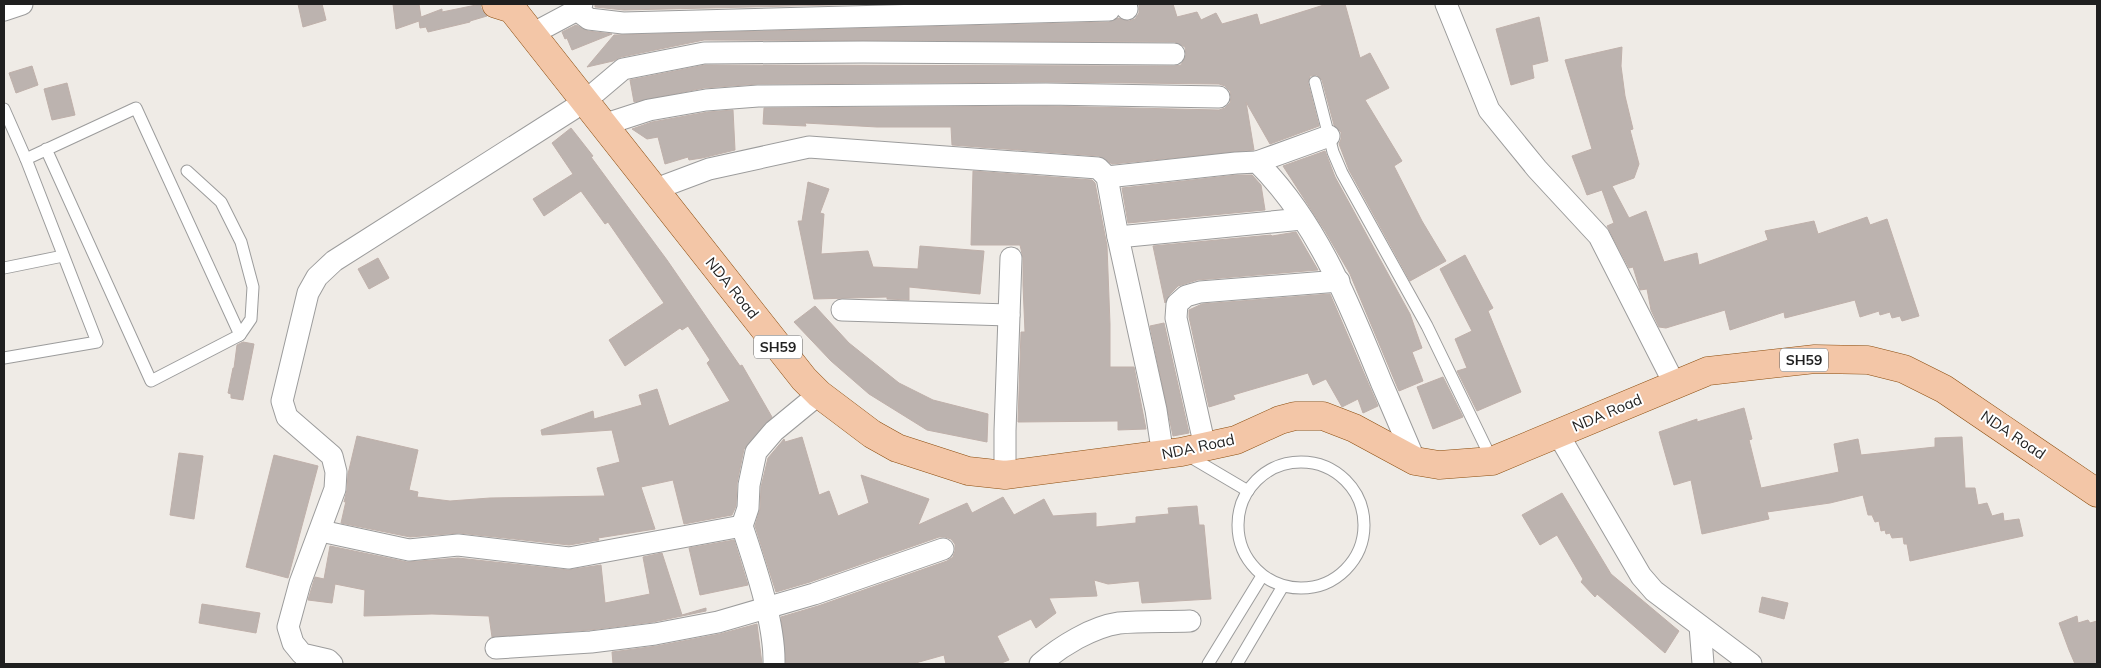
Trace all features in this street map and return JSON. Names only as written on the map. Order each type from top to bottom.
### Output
[{"type":"main road","name":"NDA Road","points":[[496,4],[512,9],[653,190],[818,394],[872,434],[897,448],[968,471],[1005,475],[1183,452],[1236,440],[1280,420],[1295,416],[1323,416],[1354,428],[1415,461],[1439,465],[1492,462],[1708,371],[1815,359],[1868,360],[1904,369],[1944,389],[2097,493]]},
{"type":"street","points":[[4,10],[22,4]]},
{"type":"street","points":[[1446,4],[1489,110],[1537,169],[1599,236],[1675,385]]},
{"type":"street","points":[[532,34],[580,7],[589,19],[622,23],[1121,7]]},
{"type":"street","points":[[332,664],[328,660],[302,654],[293,643],[288,627],[300,583],[336,489],[336,472],[332,456],[287,417],[282,401],[308,294],[317,277],[334,261],[584,102],[623,69],[704,53],[1174,54]]},
{"type":"street","points":[[603,125],[648,110],[706,100],[758,96],[1046,94],[1219,97]]},
{"type":"street","points":[[1107,177],[1236,162],[1257,162],[1329,136]]},
{"type":"street","points":[[653,190],[709,169],[809,147],[1098,168],[1107,177],[1118,237],[1156,410],[1183,452]]},
{"type":"street","points":[[1257,162],[1275,180],[1302,219],[1339,281],[1415,461]]},
{"type":"street","points":[[1118,237],[1302,219]]},
{"type":"street","points":[[1005,475],[1011,258]]},
{"type":"street","points":[[1183,452],[1176,318],[1177,304],[1186,296],[1200,292],[1339,281]]},
{"type":"street","points":[[842,310],[1009,315]]},
{"type":"street","points":[[774,664],[774,646],[754,563],[742,526],[748,508],[749,484],[756,452],[774,431],[818,394]]},
{"type":"street","points":[[1558,434],[1641,576],[1654,590],[1751,664]]},
{"type":"street","points":[[321,531],[409,550],[458,545],[569,558],[742,526]]},
{"type":"street","points":[[496,648],[591,642],[656,634],[718,622],[814,594],[943,549]]},
{"type":"street","points":[[1040,664],[1061,648],[1102,627],[1119,624],[1190,621]]},
{"type":"street","points":[[1700,626],[1703,664]]},
{"type":"lane","points":[[1315,82],[1333,152],[1342,173],[1427,326],[1492,462]]},
{"type":"lane","points":[[26,159],[136,108],[240,334]]},
{"type":"lane","points":[[4,109],[26,159],[97,342],[4,358]]},
{"type":"lane","points":[[46,149],[151,381],[240,334],[250,320],[253,286],[241,242],[221,202],[187,171]]},
{"type":"lane","points":[[4,268],[63,256]]},
{"type":"lane","points":[[1183,452],[1248,491]]},
{"type":"lane","points":[[1298,462],[1320,465],[1340,475],[1354,491],[1363,511],[1364,533],[1358,554],[1345,572],[1326,584],[1305,589],[1283,586],[1262,576],[1250,563],[1242,546],[1238,527],[1240,508],[1248,491],[1261,477],[1277,466],[1298,462]]},
{"type":"lane","points":[[1208,664],[1262,576]]},
{"type":"lane","points":[[1237,664],[1283,586]]},
{"type":"building","points":[[298,4],[322,4],[326,20],[303,27]]},
{"type":"building","points":[[393,4],[419,4],[421,17],[442,9],[442,12],[481,4],[481,8],[487,16],[428,32],[426,27],[420,28],[419,21],[396,29]]},
{"type":"building","points":[[595,4],[875,4],[624,10],[595,7]]},
{"type":"building","points":[[1139,4],[1173,4],[1177,17],[1197,12],[1201,20],[1216,13],[1222,24],[1257,14],[1260,25],[1327,4],[1345,4],[1360,58],[1370,53],[1389,88],[1365,100],[1402,161],[1394,166],[1422,221],[1446,261],[1410,281],[1349,170],[1339,144],[1341,132],[1334,125],[1322,80],[1317,75],[1310,76],[1308,83],[1319,126],[1270,144],[1246,102],[1254,150],[1112,164],[1099,156],[952,145],[951,127],[877,127],[805,123],[806,126],[763,124],[764,108],[1046,106],[1219,110],[1225,108],[1230,103],[1230,91],[1225,86],[1219,84],[1046,82],[758,84],[704,88],[634,102],[630,80],[705,65],[1174,66],[1181,65],[1186,55],[1185,47],[1175,42],[704,40],[621,57],[613,61],[587,67],[614,35],[1109,22],[1118,18],[1129,21],[1135,19],[1139,13]]},
{"type":"building","points":[[1539,17],[1548,61],[1532,65],[1534,78],[1511,85],[1496,29]]},
{"type":"building","points":[[576,25],[588,31],[612,34],[572,50],[562,32]]},
{"type":"building","points":[[1622,47],[1621,66],[1625,96],[1633,129],[1630,130],[1639,164],[1634,178],[1612,186],[1629,218],[1646,211],[1664,262],[1697,253],[1699,265],[1768,240],[1765,231],[1814,221],[1818,234],[1867,217],[1870,225],[1887,219],[1919,316],[1902,321],[1900,316],[1892,318],[1890,312],[1880,315],[1879,311],[1860,317],[1855,300],[1785,318],[1784,312],[1730,330],[1725,310],[1666,328],[1659,327],[1651,310],[1647,289],[1640,290],[1633,267],[1629,268],[1607,226],[1614,223],[1602,190],[1587,195],[1572,156],[1592,149],[1565,60]]},
{"type":"building","points":[[32,66],[38,85],[16,93],[9,73]]},
{"type":"building","points":[[67,83],[75,115],[52,120],[44,89]]},
{"type":"building","points":[[733,110],[735,150],[702,158],[689,160],[688,157],[665,164],[658,137],[647,139],[632,129],[652,122],[708,112]]},
{"type":"building","points":[[571,128],[667,260],[740,366],[742,365],[772,417],[744,449],[737,483],[736,506],[732,515],[684,524],[673,480],[641,487],[655,529],[598,538],[599,540],[569,545],[459,533],[410,537],[341,523],[346,501],[344,502],[348,474],[357,436],[418,450],[409,490],[418,492],[417,497],[450,501],[490,498],[605,496],[597,468],[620,462],[612,430],[542,435],[541,430],[593,411],[594,419],[642,405],[639,395],[657,389],[669,426],[730,401],[707,363],[710,360],[688,326],[682,330],[680,328],[625,366],[609,340],[664,303],[608,222],[605,224],[581,191],[544,216],[533,199],[573,174],[552,143]]},
{"type":"building","points":[[1325,151],[1335,177],[1410,314],[1422,348],[1412,352],[1423,381],[1399,391],[1350,274],[1283,166]]},
{"type":"building","points":[[973,171],[1092,180],[1095,183],[1107,246],[1110,367],[1134,367],[1146,429],[1118,430],[1118,421],[1018,422],[1021,332],[1025,332],[1023,258],[1020,245],[971,245]]},
{"type":"building","points":[[1252,175],[1261,185],[1265,210],[1128,223],[1122,188]]},
{"type":"building","points":[[808,182],[829,189],[820,213],[824,214],[821,254],[868,251],[873,267],[918,269],[920,246],[984,251],[980,294],[909,287],[909,300],[887,299],[887,297],[814,299],[798,221],[802,221]]},
{"type":"building","points":[[1296,232],[1318,270],[1197,280],[1178,286],[1169,295],[1165,303],[1153,246],[1272,236]]},
{"type":"building","points":[[1465,255],[1493,308],[1488,311],[1521,392],[1477,411],[1457,371],[1467,368],[1455,339],[1472,331],[1440,269]]},
{"type":"building","points":[[378,258],[389,278],[369,289],[358,269]]},
{"type":"building","points":[[1330,294],[1378,406],[1363,413],[1358,399],[1342,407],[1326,379],[1313,385],[1308,373],[1233,395],[1235,399],[1209,407],[1189,310],[1202,304]]},
{"type":"building","points":[[815,306],[849,343],[899,383],[933,400],[988,414],[987,442],[927,430],[869,394],[831,361],[794,322]]},
{"type":"building","points":[[1164,323],[1189,433],[1173,436],[1150,326]]},
{"type":"building","points":[[243,342],[254,344],[243,400],[231,398],[231,394],[228,393],[237,345]]},
{"type":"building","points":[[1443,377],[1463,417],[1433,429],[1417,387]]},
{"type":"building","points":[[1744,408],[1752,439],[1749,440],[1761,488],[1839,472],[1834,444],[1858,439],[1861,455],[1935,447],[1935,438],[1962,437],[1965,488],[1975,488],[1978,505],[1987,503],[1992,516],[2003,513],[2004,521],[2019,519],[2023,536],[1910,561],[1907,544],[1904,544],[1903,537],[1892,538],[1890,533],[1886,534],[1885,530],[1881,531],[1879,521],[1875,522],[1872,515],[1868,515],[1863,495],[1830,503],[1767,512],[1769,519],[1702,534],[1691,480],[1674,485],[1659,432],[1697,419],[1697,422]]},
{"type":"building","points":[[802,437],[819,495],[829,491],[838,516],[869,503],[861,475],[929,499],[918,525],[967,503],[972,513],[1003,497],[1014,515],[1044,499],[1053,516],[1096,513],[1096,527],[1136,523],[1136,517],[1169,514],[1168,508],[1197,506],[1199,525],[1204,525],[1211,599],[1142,603],[1139,581],[1108,584],[1094,580],[1097,596],[1049,598],[1056,613],[1036,628],[1031,619],[997,636],[1009,660],[999,664],[946,664],[944,655],[912,664],[786,664],[781,617],[947,561],[953,557],[955,551],[955,544],[951,539],[939,537],[776,592],[755,526],[760,509],[761,487],[768,458],[784,439],[785,442]]},
{"type":"building","points":[[179,453],[203,456],[194,519],[170,515]]},
{"type":"building","points":[[274,455],[318,466],[288,578],[246,567]]},
{"type":"building","points":[[1562,493],[1611,574],[1679,631],[1665,653],[1597,594],[1595,597],[1581,582],[1583,579],[1557,535],[1540,545],[1522,515]]},
{"type":"building","points":[[734,540],[748,585],[700,595],[689,548]]},
{"type":"building","points":[[330,546],[407,562],[458,558],[568,570],[601,565],[605,603],[650,594],[643,557],[662,553],[682,615],[706,608],[706,611],[653,622],[590,630],[492,637],[489,616],[432,614],[364,616],[365,590],[335,584],[332,603],[308,600],[315,577],[324,579]]},
{"type":"building","points":[[1762,597],[1788,603],[1784,619],[1759,612]]},
{"type":"building","points":[[202,604],[260,613],[256,633],[199,623]]},
{"type":"building","points":[[2077,616],[2078,623],[2088,620],[2090,623],[2097,621],[2097,664],[2075,664],[2069,650],[2059,623]]},
{"type":"building","points":[[757,624],[762,664],[613,664],[612,652],[720,634]]}]
